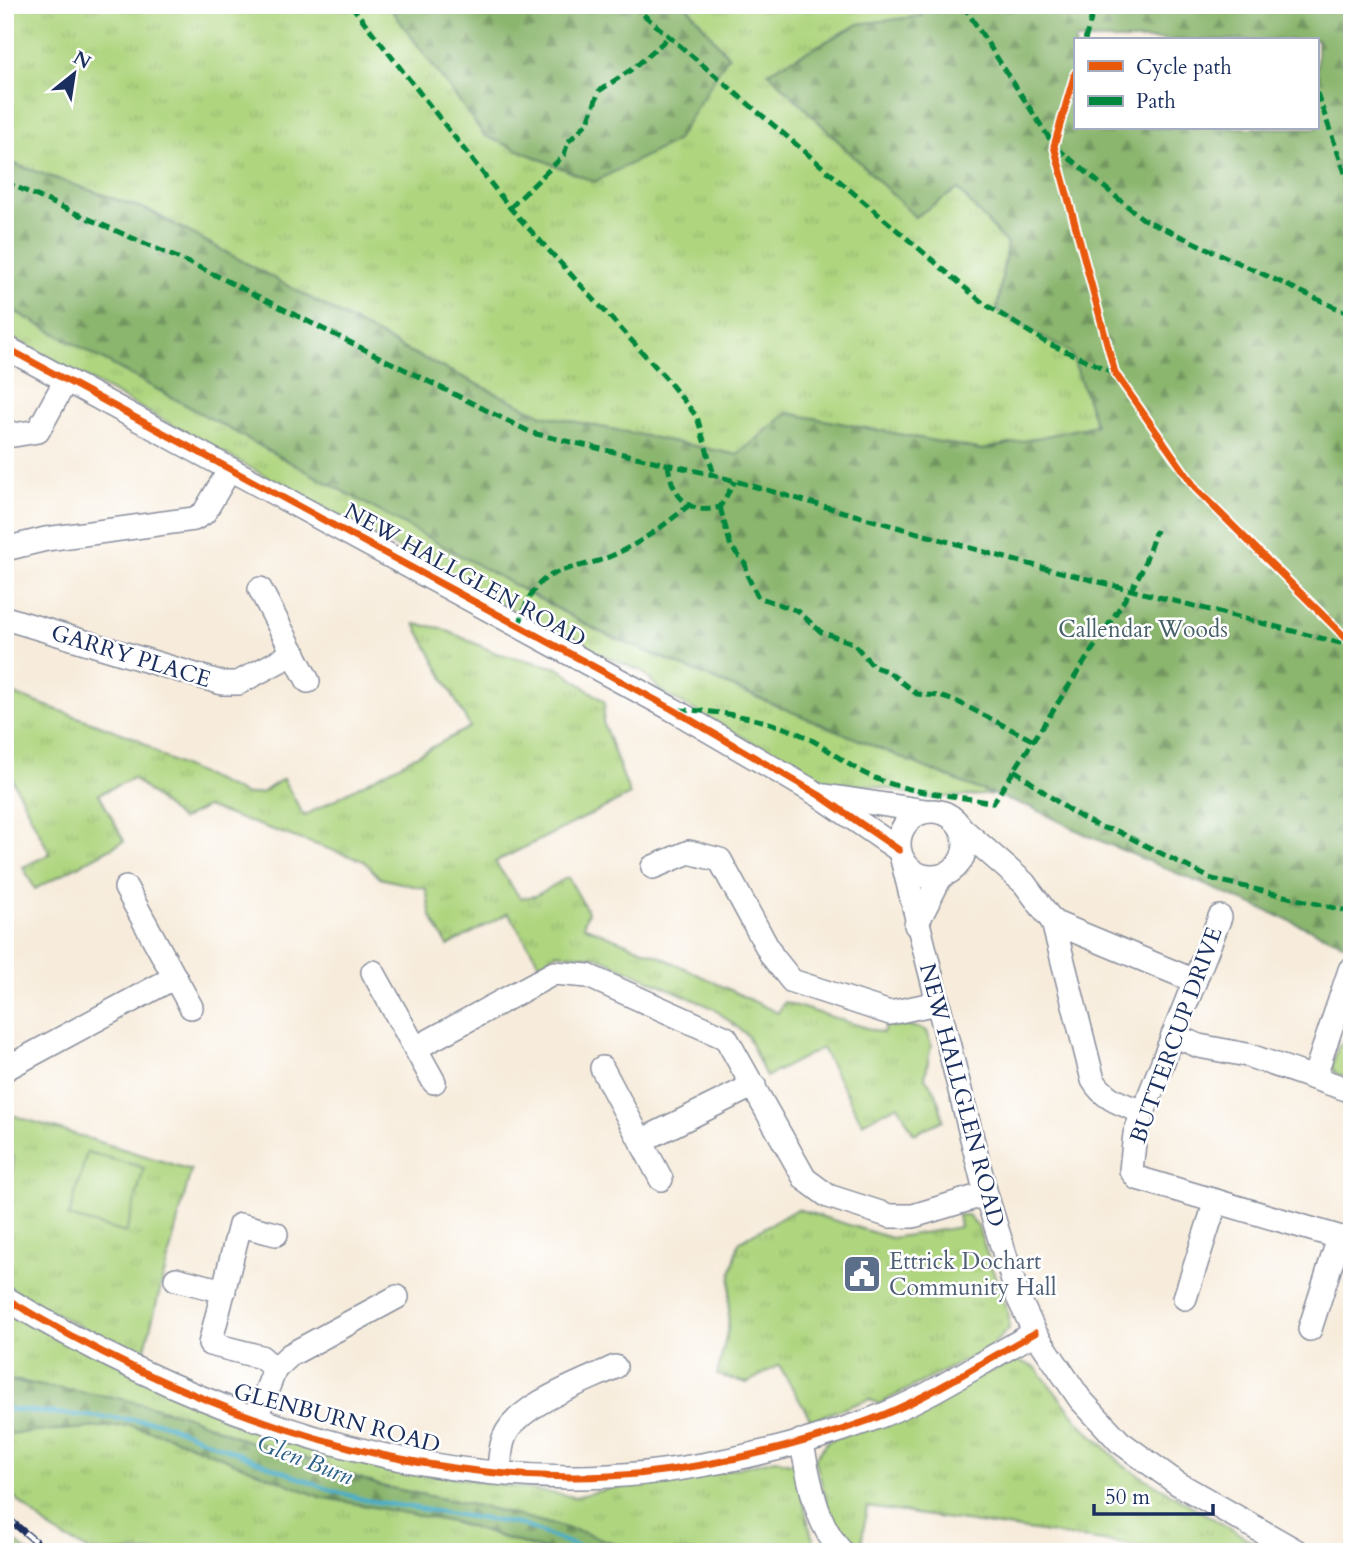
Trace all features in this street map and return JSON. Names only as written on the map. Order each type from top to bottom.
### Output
[{"type":"street","name":"NEW HALLGLEN ROAD","points":[[5,347],[672,709],[820,795],[901,854],[916,925],[986,1194],[1018,1297],[1035,1333],[1080,1399],[1120,1442],[1177,1483],[1298,1552]]},
{"type":"street","points":[[5,430],[15,435],[38,430],[66,380]]},
{"type":"street","points":[[5,549],[46,539],[194,519],[204,513],[230,469]]},
{"type":"street","points":[[260,589],[308,681]]},
{"type":"street","name":"GARRY PLACE","points":[[5,618],[222,683],[238,683],[293,653]]},
{"type":"street","name":"NEW HALLGLEN ROAD","points":[[820,795],[926,811]]},
{"type":"street","points":[[941,876],[923,876],[907,866],[901,854],[899,840],[906,823],[926,811],[950,816],[1024,883],[1053,922],[1093,1080],[1101,1093],[1114,1101],[1143,1111]]},
{"type":"street","points":[[916,925],[941,876],[961,860],[965,844],[961,828]]},
{"type":"street","points":[[653,867],[689,852],[720,860],[772,956],[792,981],[890,1013],[937,1003]]},
{"type":"street","points":[[961,860],[1004,866]]},
{"type":"street","points":[[126,888],[191,1007]]},
{"type":"street","name":"BUTTERCUP DRIVE","points":[[1220,917],[1143,1111],[1135,1134],[1130,1170],[1137,1178],[1345,1239]]},
{"type":"street","points":[[1053,922],[1195,981]]},
{"type":"street","points":[[1314,1078],[1350,970]]},
{"type":"street","points":[[373,972],[433,1082]]},
{"type":"street","points":[[416,1048],[554,972],[588,976],[726,1038],[805,1179],[828,1196],[890,1216],[913,1216],[986,1194]]},
{"type":"street","points":[[5,1069],[175,977]]},
{"type":"street","points":[[1328,1037],[1336,1030],[1352,1030]]},
{"type":"street","points":[[1173,1035],[1199,1046],[1247,1055],[1352,1091]]},
{"type":"street","points":[[602,1068],[661,1179]]},
{"type":"street","points":[[641,1142],[754,1085]]},
{"type":"street","points":[[1185,1298],[1216,1201]]},
{"type":"street","points":[[275,1370],[261,1357],[211,1344],[240,1225],[276,1234]]},
{"type":"street","points":[[1310,1329],[1345,1239]]},
{"type":"street","points":[[176,1279],[224,1291]]},
{"type":"street","points":[[255,1420],[275,1370],[290,1355],[397,1297]]},
{"type":"street","name":"GLENBURN ROAD","points":[[5,1298],[57,1330],[141,1372],[196,1398],[255,1420],[356,1448],[439,1467],[569,1477],[621,1475],[710,1462],[802,1440],[872,1419],[955,1378],[1035,1333]]},
{"type":"street","points":[[499,1471],[504,1438],[511,1425],[531,1408],[615,1367]]},
{"type":"street","points":[[802,1440],[817,1508],[825,1528],[842,1552]]},
{"type":"green space","points":[[5,5],[388,5],[485,136],[728,56],[686,5],[917,5],[922,16],[859,24],[914,217],[958,189],[1007,244],[997,311],[1071,353],[1096,425],[982,450],[787,413],[738,455],[542,415],[404,349],[150,211],[5,161]]},
{"type":"green space","points":[[388,5],[686,5],[728,56],[676,141],[594,182],[485,136]]},
{"type":"green space","name":"Callendar Woods","points":[[917,5],[1352,5],[1352,947],[1089,836],[1033,808],[972,787],[598,631],[5,306],[5,161],[150,211],[404,349],[542,415],[738,455],[787,413],[982,450],[1096,425],[1071,353],[997,311],[1007,244],[958,189],[915,217],[768,72],[859,24],[922,16]]},
{"type":"green space","points":[[5,306],[598,631],[972,787],[1001,794],[929,798],[875,786],[834,783],[812,776],[662,692],[642,671],[576,645],[5,334]]},
{"type":"green space","points":[[415,624],[441,628],[496,653],[558,668],[605,702],[603,722],[630,795],[495,862],[520,898],[535,896],[568,877],[588,912],[583,926],[659,956],[778,1013],[784,1002],[883,1033],[886,1025],[927,1031],[931,1045],[925,1078],[936,1092],[943,1120],[914,1134],[898,1105],[862,1123],[822,1048],[766,1077],[747,1035],[713,1008],[598,957],[557,953],[540,964],[508,913],[448,946],[431,917],[426,889],[380,878],[364,861],[206,807],[181,820],[133,778],[99,794],[124,841],[35,889],[23,867],[50,854],[5,765],[5,691],[138,739],[163,757],[246,795],[261,793],[283,779],[304,816],[470,727]]},
{"type":"green space","points":[[1345,1041],[1352,1043],[1352,1080],[1335,1073],[1332,1066],[1338,1047]]},
{"type":"green space","points":[[5,1113],[191,1170],[142,1360],[5,1286],[5,1175],[12,1171],[14,1158],[5,1143]]},
{"type":"green space","points":[[87,1152],[144,1168],[126,1233],[69,1217]]},
{"type":"green space","points":[[797,1209],[891,1238],[960,1227],[958,1215],[968,1215],[977,1225],[1009,1316],[1009,1329],[989,1348],[879,1404],[869,1399],[811,1420],[779,1365],[747,1383],[717,1375],[728,1329],[731,1274],[739,1242]]},
{"type":"green space","points":[[5,1307],[388,1466],[575,1497],[612,1488],[708,1475],[776,1459],[794,1464],[811,1534],[819,1552],[639,1552],[585,1533],[497,1510],[381,1486],[294,1454],[22,1381],[5,1380]]},
{"type":"green space","points":[[1017,1360],[1036,1368],[1080,1423],[1124,1466],[1270,1552],[1180,1552],[867,1507],[860,1551],[829,1512],[815,1458],[828,1441]]},
{"type":"green space","points":[[5,1380],[118,1398],[185,1415],[245,1440],[294,1454],[381,1486],[497,1510],[585,1533],[639,1552],[550,1552],[457,1523],[320,1497],[171,1437],[129,1425],[5,1434]]},
{"type":"green space","points":[[129,1425],[550,1552],[92,1552],[55,1533],[5,1489],[5,1434]]},
{"type":"green space","points":[[5,1533],[27,1552],[5,1552]]},
{"type":"waterway","name":"Glen Burn","points":[[5,1409],[160,1422],[327,1489],[365,1500],[522,1525],[592,1552]]},
{"type":"railway","points":[[5,1516],[48,1552]]},
{"type":"marked path","points":[[351,5],[510,208],[665,377],[697,417],[714,475]]},
{"type":"marked path","points":[[632,5],[983,303],[1047,343],[1115,373]]},
{"type":"marked path","points":[[963,5],[1055,147]]},
{"type":"marked path","points":[[1086,38],[1095,5]]},
{"type":"marked path","points":[[510,208],[564,155],[568,142],[588,122],[599,91],[635,67],[669,37]]},
{"type":"marked path","points":[[1318,96],[1352,193]]},
{"type":"marked path","points":[[1057,148],[1143,219],[1352,315]]},
{"type":"marked path","points":[[5,182],[205,270],[532,433],[714,475],[1013,560],[1352,646]]},
{"type":"marked path","points":[[668,464],[677,493],[698,509],[720,507],[735,481]]},
{"type":"marked path","points":[[519,626],[529,598],[546,578],[625,550],[688,506]]},
{"type":"marked path","points":[[720,507],[731,547],[745,563],[748,577],[758,597],[798,611],[821,632],[853,643],[874,667],[887,671],[917,694],[939,696],[958,702],[1034,741]]},
{"type":"marked path","points":[[679,710],[727,714],[774,724],[804,736],[860,771],[883,781],[914,790],[993,803],[1131,590],[1143,568],[1156,530]]},
{"type":"marked path","points":[[1014,770],[1091,823],[1117,831],[1212,879],[1352,912]]},
{"type":"cycle path","points":[[1074,76],[1054,146],[1115,373],[1197,490],[1352,644]]},
{"type":"cycle path","points":[[5,347],[672,709],[819,795],[899,850]]},
{"type":"cycle path","points":[[5,1298],[137,1369],[205,1399],[275,1425],[347,1447],[420,1463],[494,1473],[569,1477],[683,1468],[760,1453],[835,1432],[913,1402],[1035,1333]]},
{"type":"place","name":"Ettrick Dochart Community Hall","points":[[862,1274]]}]
